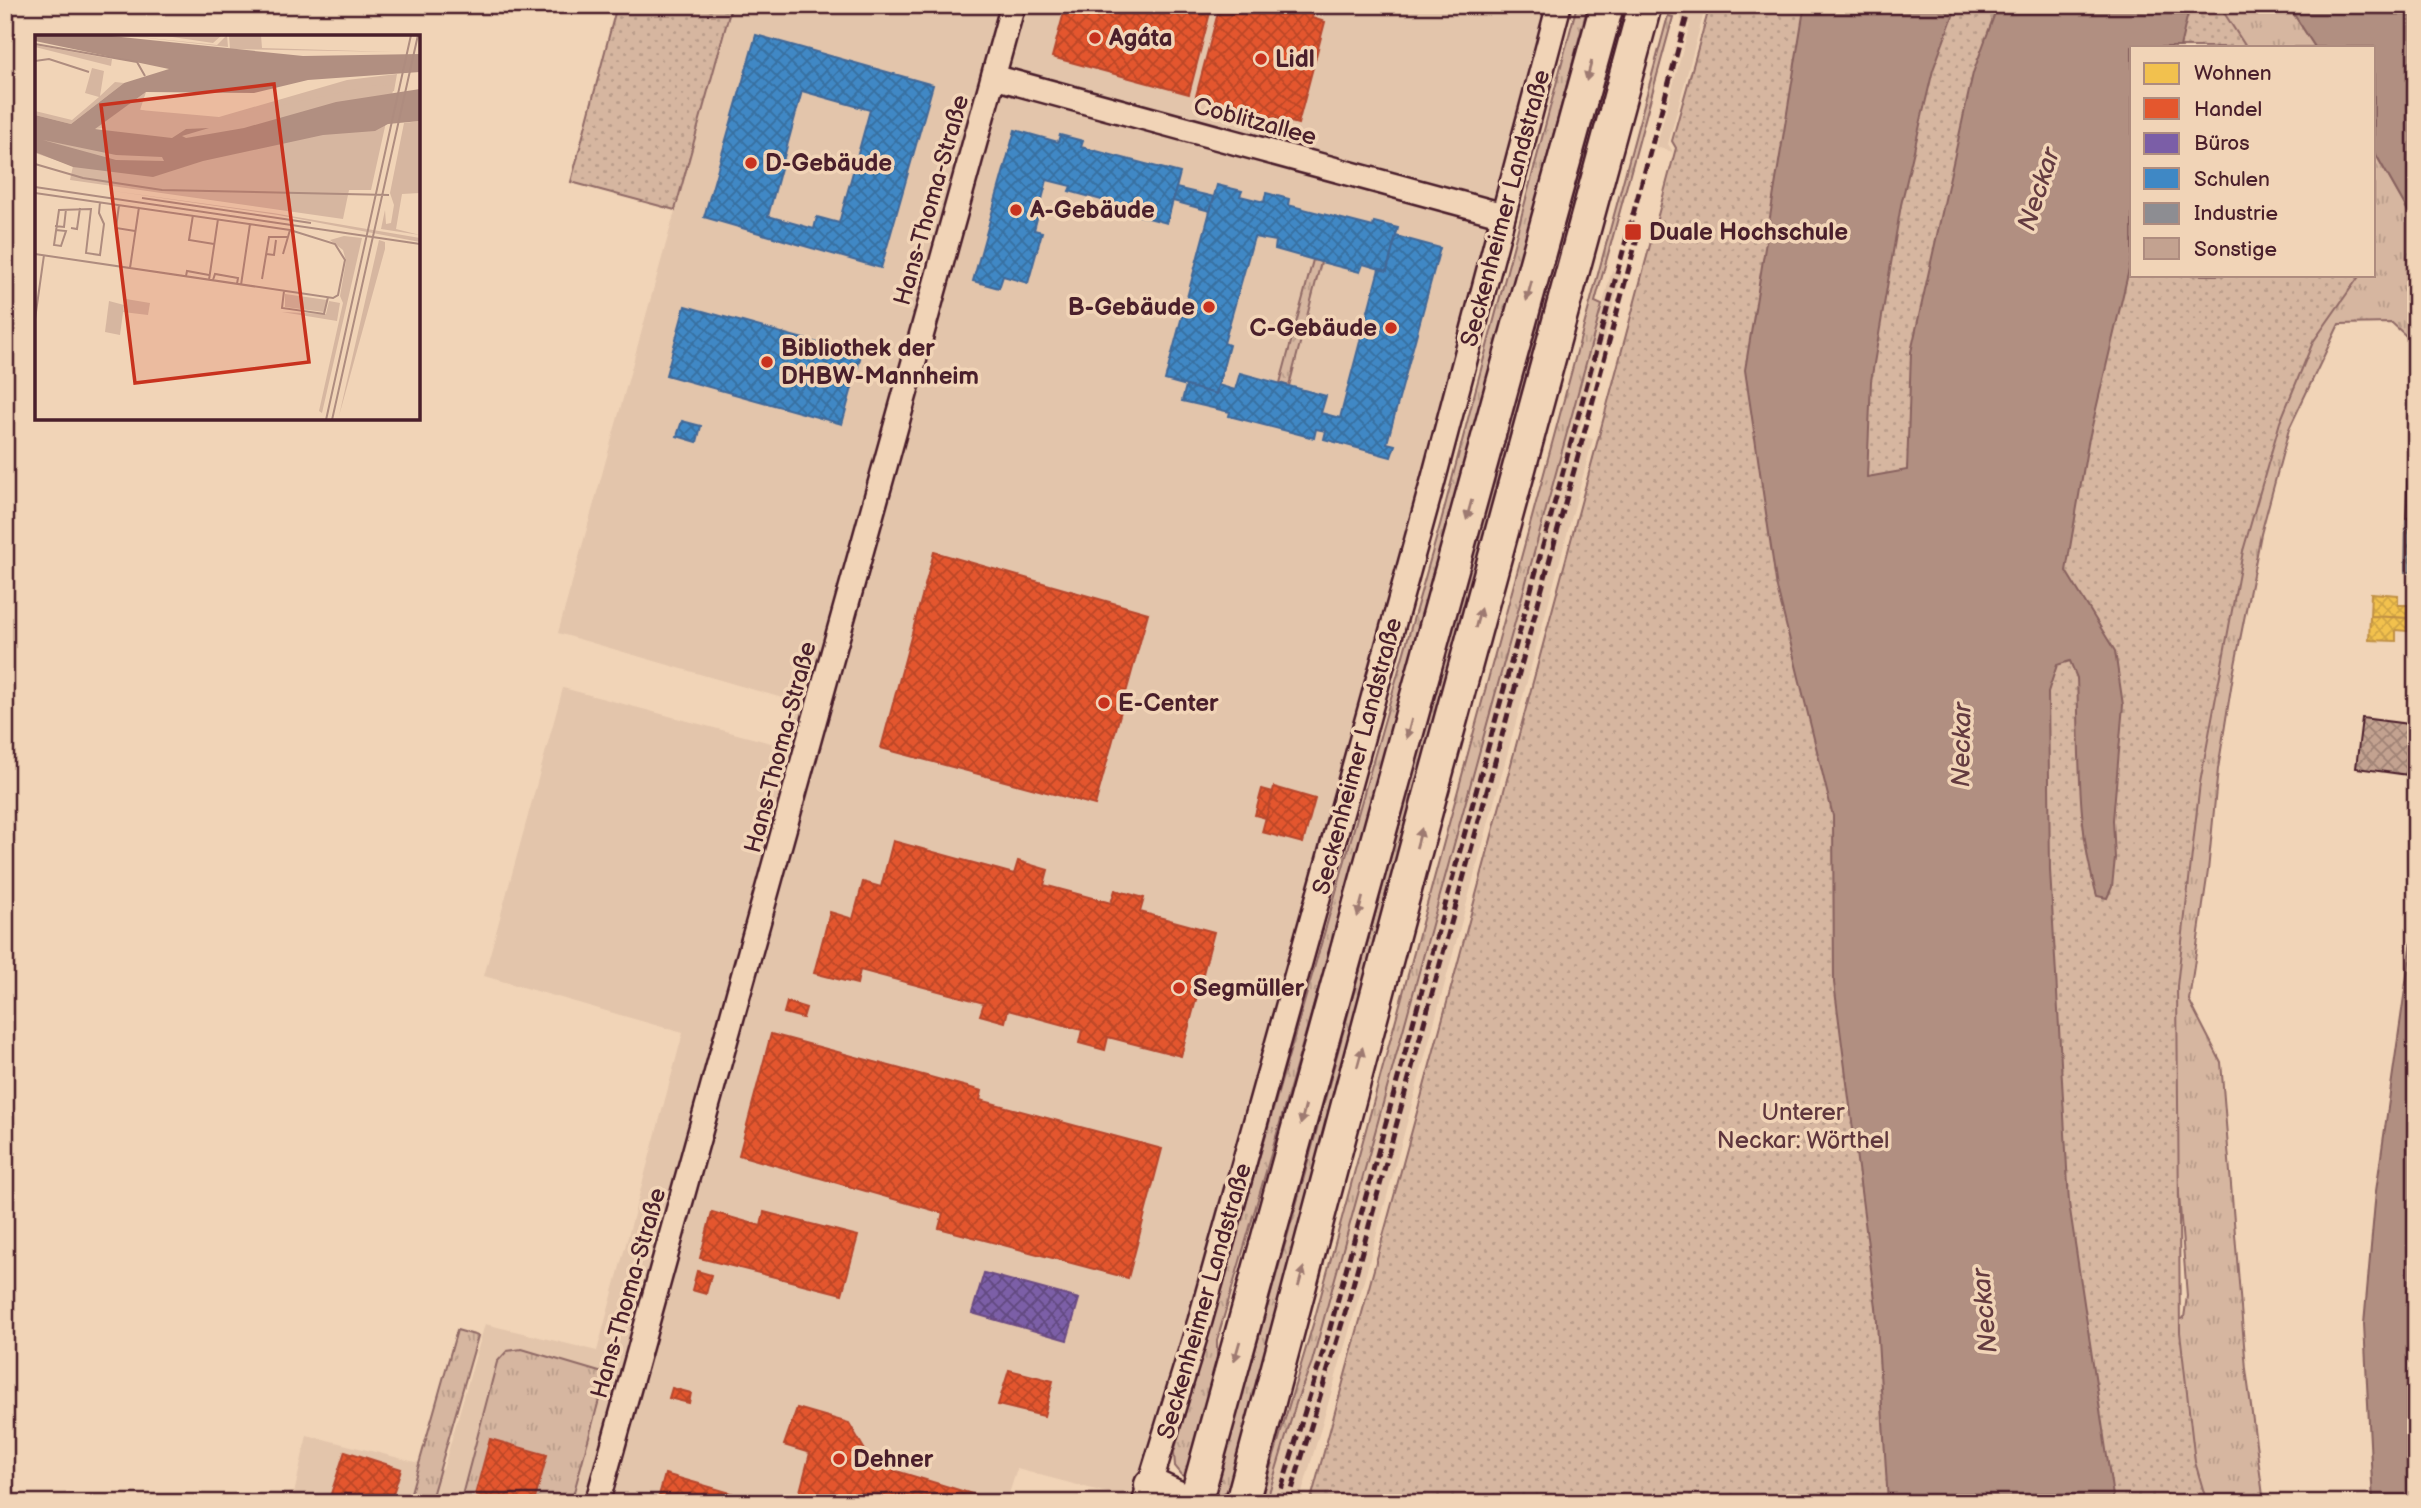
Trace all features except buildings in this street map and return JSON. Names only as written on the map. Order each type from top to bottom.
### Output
[{"type":"main road","name":"Seckenheimer Landstraße","points":[[1193,1503],[1607,5]]},
{"type":"main road","points":[[1242,1503],[1423,820],[1645,5]]},
{"type":"main road","points":[[1147,1494],[1193,1503]]},
{"type":"street","name":"Hans-Thoma-Straße","points":[[597,1503],[1013,5]]},
{"type":"street","name":"Seckenheimer Landstraße","points":[[1147,1494],[1200,1321],[1316,906],[1433,481],[1559,5]]},
{"type":"street","name":"Coblitzallee","points":[[994,77],[1503,215]]},
{"type":"shaded area","points":[[617,5],[1550,5],[1368,677],[1138,1501],[1017,1469],[1006,1503],[292,1503],[307,1435],[443,1469],[485,1324],[597,1351],[683,1033],[484,976],[563,688],[786,747],[789,700],[558,633],[675,211],[571,182]]},
{"type":"shaded area","points":[[1683,5],[1706,5],[1668,144],[1673,152],[1656,147],[1690,24],[1681,20]]},
{"type":"shaded area","points":[[1612,270],[1622,274],[1578,435],[1593,439],[1365,1277],[1299,1503],[1266,1503],[1297,1400],[1312,1362]]},
{"type":"green space","points":[[617,5],[715,5],[730,11],[675,210],[571,182]]},
{"type":"green space","points":[[1577,5],[1588,5],[1407,674],[1217,1340],[1217,1367],[1187,1481],[1175,1466],[1174,1452],[1440,525]]},
{"type":"green space","points":[[1621,5],[1631,5],[1265,1364],[1228,1490],[1212,1502],[1304,1177]]},
{"type":"green space","name":"Unterer Neckar: Wörthel","points":[[1710,5],[2219,5],[2245,46],[2130,46],[2130,276],[2359,276],[2313,342],[2280,422],[2243,551],[2200,783],[2177,986],[2180,1332],[2195,1462],[2207,1503],[1310,1503],[1676,148],[1672,141]]},
{"type":"green space","points":[[2190,5],[2288,5],[2314,46],[2180,46]]},
{"type":"green space","points":[[1668,16],[1673,17],[1595,302],[1602,305],[1312,1362],[1297,1400],[1266,1503],[1260,1503],[1314,1321]]},
{"type":"green space","points":[[2376,155],[2416,225],[2416,345],[2392,323],[2339,324],[2289,429],[2261,534],[2233,675],[2218,769],[2208,871],[2189,1000],[2221,1062],[2246,1369],[2264,1503],[2143,1503],[2163,1326],[2184,1318],[2187,1296],[2179,1194],[2132,276],[2376,276]]},
{"type":"green space","points":[[1313,260],[1321,262],[1289,386],[1280,383]]},
{"type":"green space","points":[[457,1330],[478,1336],[430,1503],[408,1503]]},
{"type":"green space","points":[[522,1349],[606,1374],[571,1503],[460,1503],[497,1362],[507,1351]]},
{"type":"water","name":"Neckar","points":[[1807,5],[1957,5],[1933,70],[1901,205],[1871,381],[1867,477],[1907,470],[1911,352],[1973,73],[1998,5],[2190,5],[2180,46],[2130,46],[2130,265],[2088,443],[2066,571],[2115,651],[2123,705],[2113,820],[2115,858],[2112,887],[2107,898],[2097,896],[2085,843],[2080,788],[2077,678],[2070,661],[2057,665],[2048,692],[2050,870],[2069,1203],[2114,1503],[1888,1503],[1876,1307],[1834,983],[1833,816],[1777,588],[1745,370],[1803,15]]},
{"type":"water","points":[[2288,5],[2416,5],[2416,225],[2376,155],[2376,46],[2314,46]]},
{"type":"water","points":[[2416,913],[2416,1503],[2373,1503],[2364,1324],[2376,1191]]},
{"type":"railway","points":[[1277,1503],[1329,1332],[1690,5]]},
{"type":"railway","points":[[1288,1503],[1348,1303],[1639,231]]},
{"type":"place","name":"Agáta","points":[[1095,38]]},
{"type":"place","name":"Lidl","points":[[1261,59]]},
{"type":"place","name":"D-Gebäude","points":[[751,163]]},
{"type":"place","name":"A-Gebäude","points":[[1016,210]]},
{"type":"place","name":"Duale Hochschule","points":[[1633,232]]},
{"type":"place","name":"B-Gebäude","points":[[1209,307]]},
{"type":"place","name":"C-Gebäude","points":[[1391,328]]},
{"type":"place","name":"Bibliothek der DHBW-Mannheim","points":[[767,362]]},
{"type":"place","name":"E-Center","points":[[1104,703]]},
{"type":"place","name":"Segmüller","points":[[1179,988]]},
{"type":"place","name":"Dehner","points":[[839,1459]]}]
